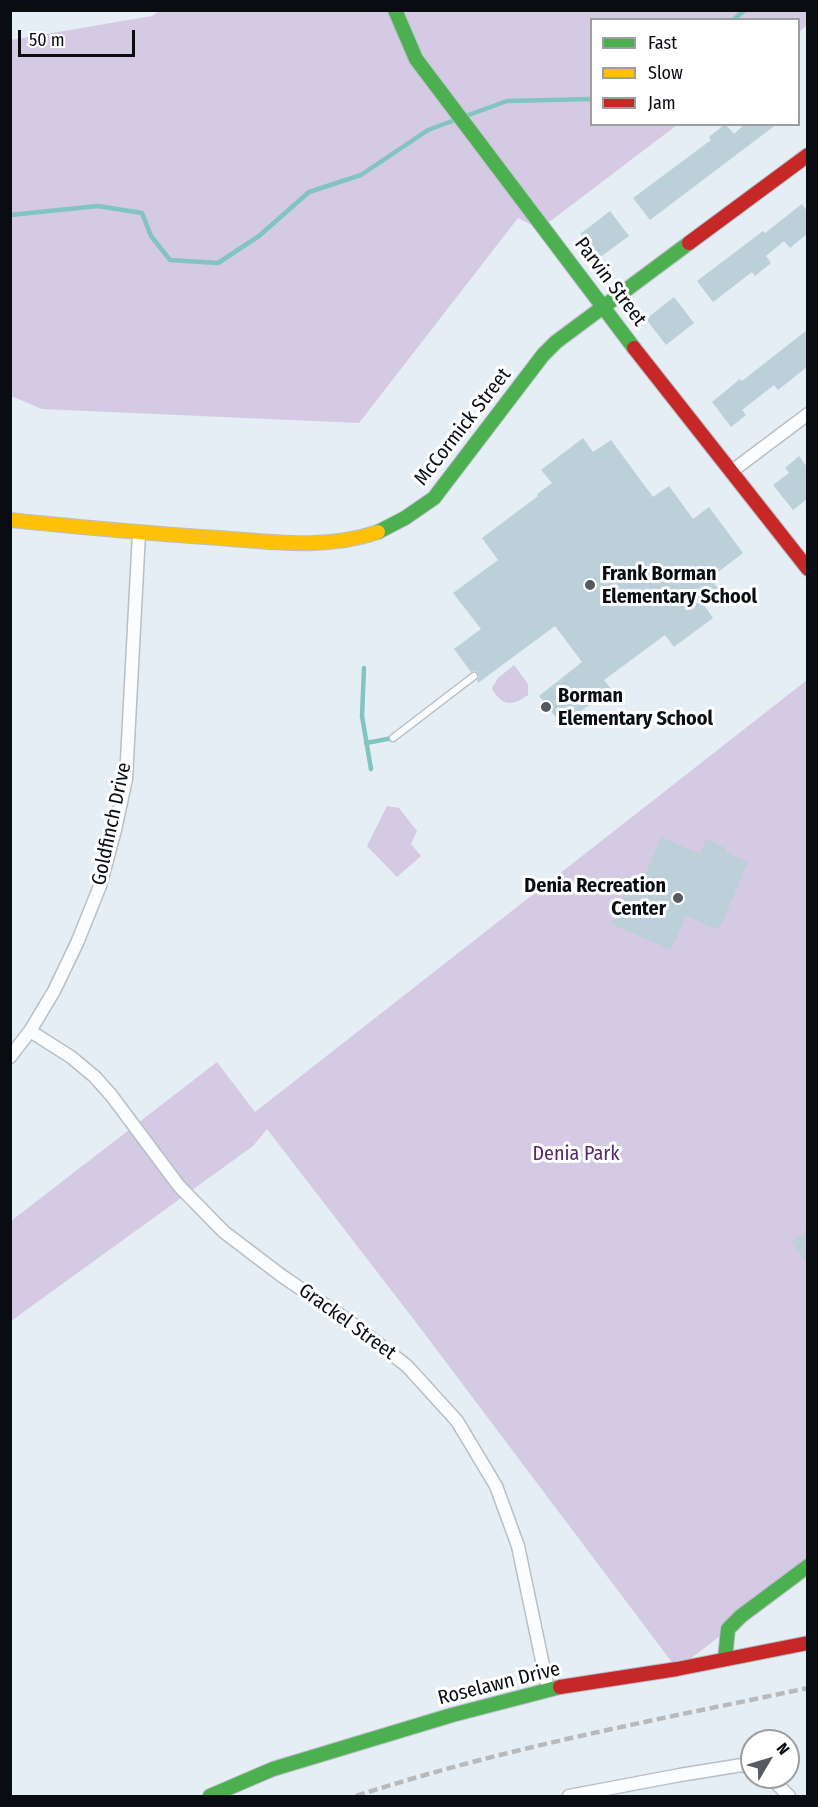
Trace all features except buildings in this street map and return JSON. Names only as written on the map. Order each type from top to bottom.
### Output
[{"type":"street","name":"Parvin Street","points":[[395,10],[416,59],[667,392],[732,471],[807,569]]},
{"type":"street","name":"McCormick Street","points":[[10,520],[139,533],[310,544],[334,543],[380,532],[402,522],[434,498],[543,355],[570,330],[807,155]]},
{"type":"street","points":[[732,471],[807,414]]},
{"type":"street","name":"Goldfinch Drive","points":[[10,1057],[30,1031],[54,991],[77,943],[100,886],[126,780],[139,533]]},
{"type":"street","name":"Grackel Street","points":[[30,1031],[70,1057],[95,1077],[179,1186],[224,1232],[282,1276],[350,1322],[407,1366],[457,1421],[496,1486],[518,1546],[548,1689]]},
{"type":"street","points":[[725,1659],[728,1629],[741,1616],[807,1566]]},
{"type":"street","name":"Roselawn Drive","points":[[210,1797],[273,1769],[452,1715],[548,1689],[677,1669],[807,1643]]},
{"type":"street","points":[[569,1797],[740,1765]]},
{"type":"lane","points":[[393,738],[474,676]]},
{"type":"green space","points":[[161,10],[807,11],[807,25],[800,31],[800,18],[590,18],[590,126],[676,126],[540,229],[518,218],[359,423],[42,409],[11,396],[11,40],[152,16]]},
{"type":"green space","points":[[514,665],[528,684],[528,695],[508,703],[499,699],[492,688],[498,678]]},
{"type":"green space","name":"Denia Park","points":[[807,680],[807,1569],[677,1669],[267,1129],[253,1146],[11,1321],[11,1221],[217,1062],[255,1112]]},
{"type":"green space","points":[[387,806],[399,808],[417,831],[411,844],[421,856],[397,877],[367,846]]},
{"type":"waterway","points":[[735,18],[745,10]]},
{"type":"waterway","points":[[466,116],[507,101],[590,99]]},
{"type":"waterway","points":[[10,215],[98,206],[142,213],[151,236],[170,260],[218,263],[259,236],[309,192],[361,175],[428,130],[455,120]]},
{"type":"waterway","points":[[364,668],[362,716],[371,769]]},
{"type":"waterway","points":[[366,743],[393,738]]},
{"type":"railway","points":[[356,1796],[467,1763],[524,1749],[808,1688]]},
{"type":"traffic: fast","points":[[395,10],[416,59],[634,348]]},
{"type":"traffic: fast","points":[[378,532],[405,518],[434,498],[543,355],[556,342],[689,243]]},
{"type":"traffic: fast","points":[[725,1659],[728,1629],[741,1616],[808,1566]]},
{"type":"traffic: fast","points":[[210,1796],[273,1769],[452,1715],[560,1687]]},
{"type":"traffic: slow","points":[[10,520],[279,543],[339,541],[378,532]]},
{"type":"traffic: jam","points":[[689,243],[808,155]]},
{"type":"traffic: jam","points":[[634,348],[808,569]]},
{"type":"traffic: jam","points":[[560,1687],[677,1669],[808,1643]]},
{"type":"place","name":"Frank Borman Elementary School","points":[[590,585]]},
{"type":"place","name":"Borman Elementary School","points":[[546,707]]},
{"type":"place","name":"Denia Recreation Center","points":[[678,898]]}]
